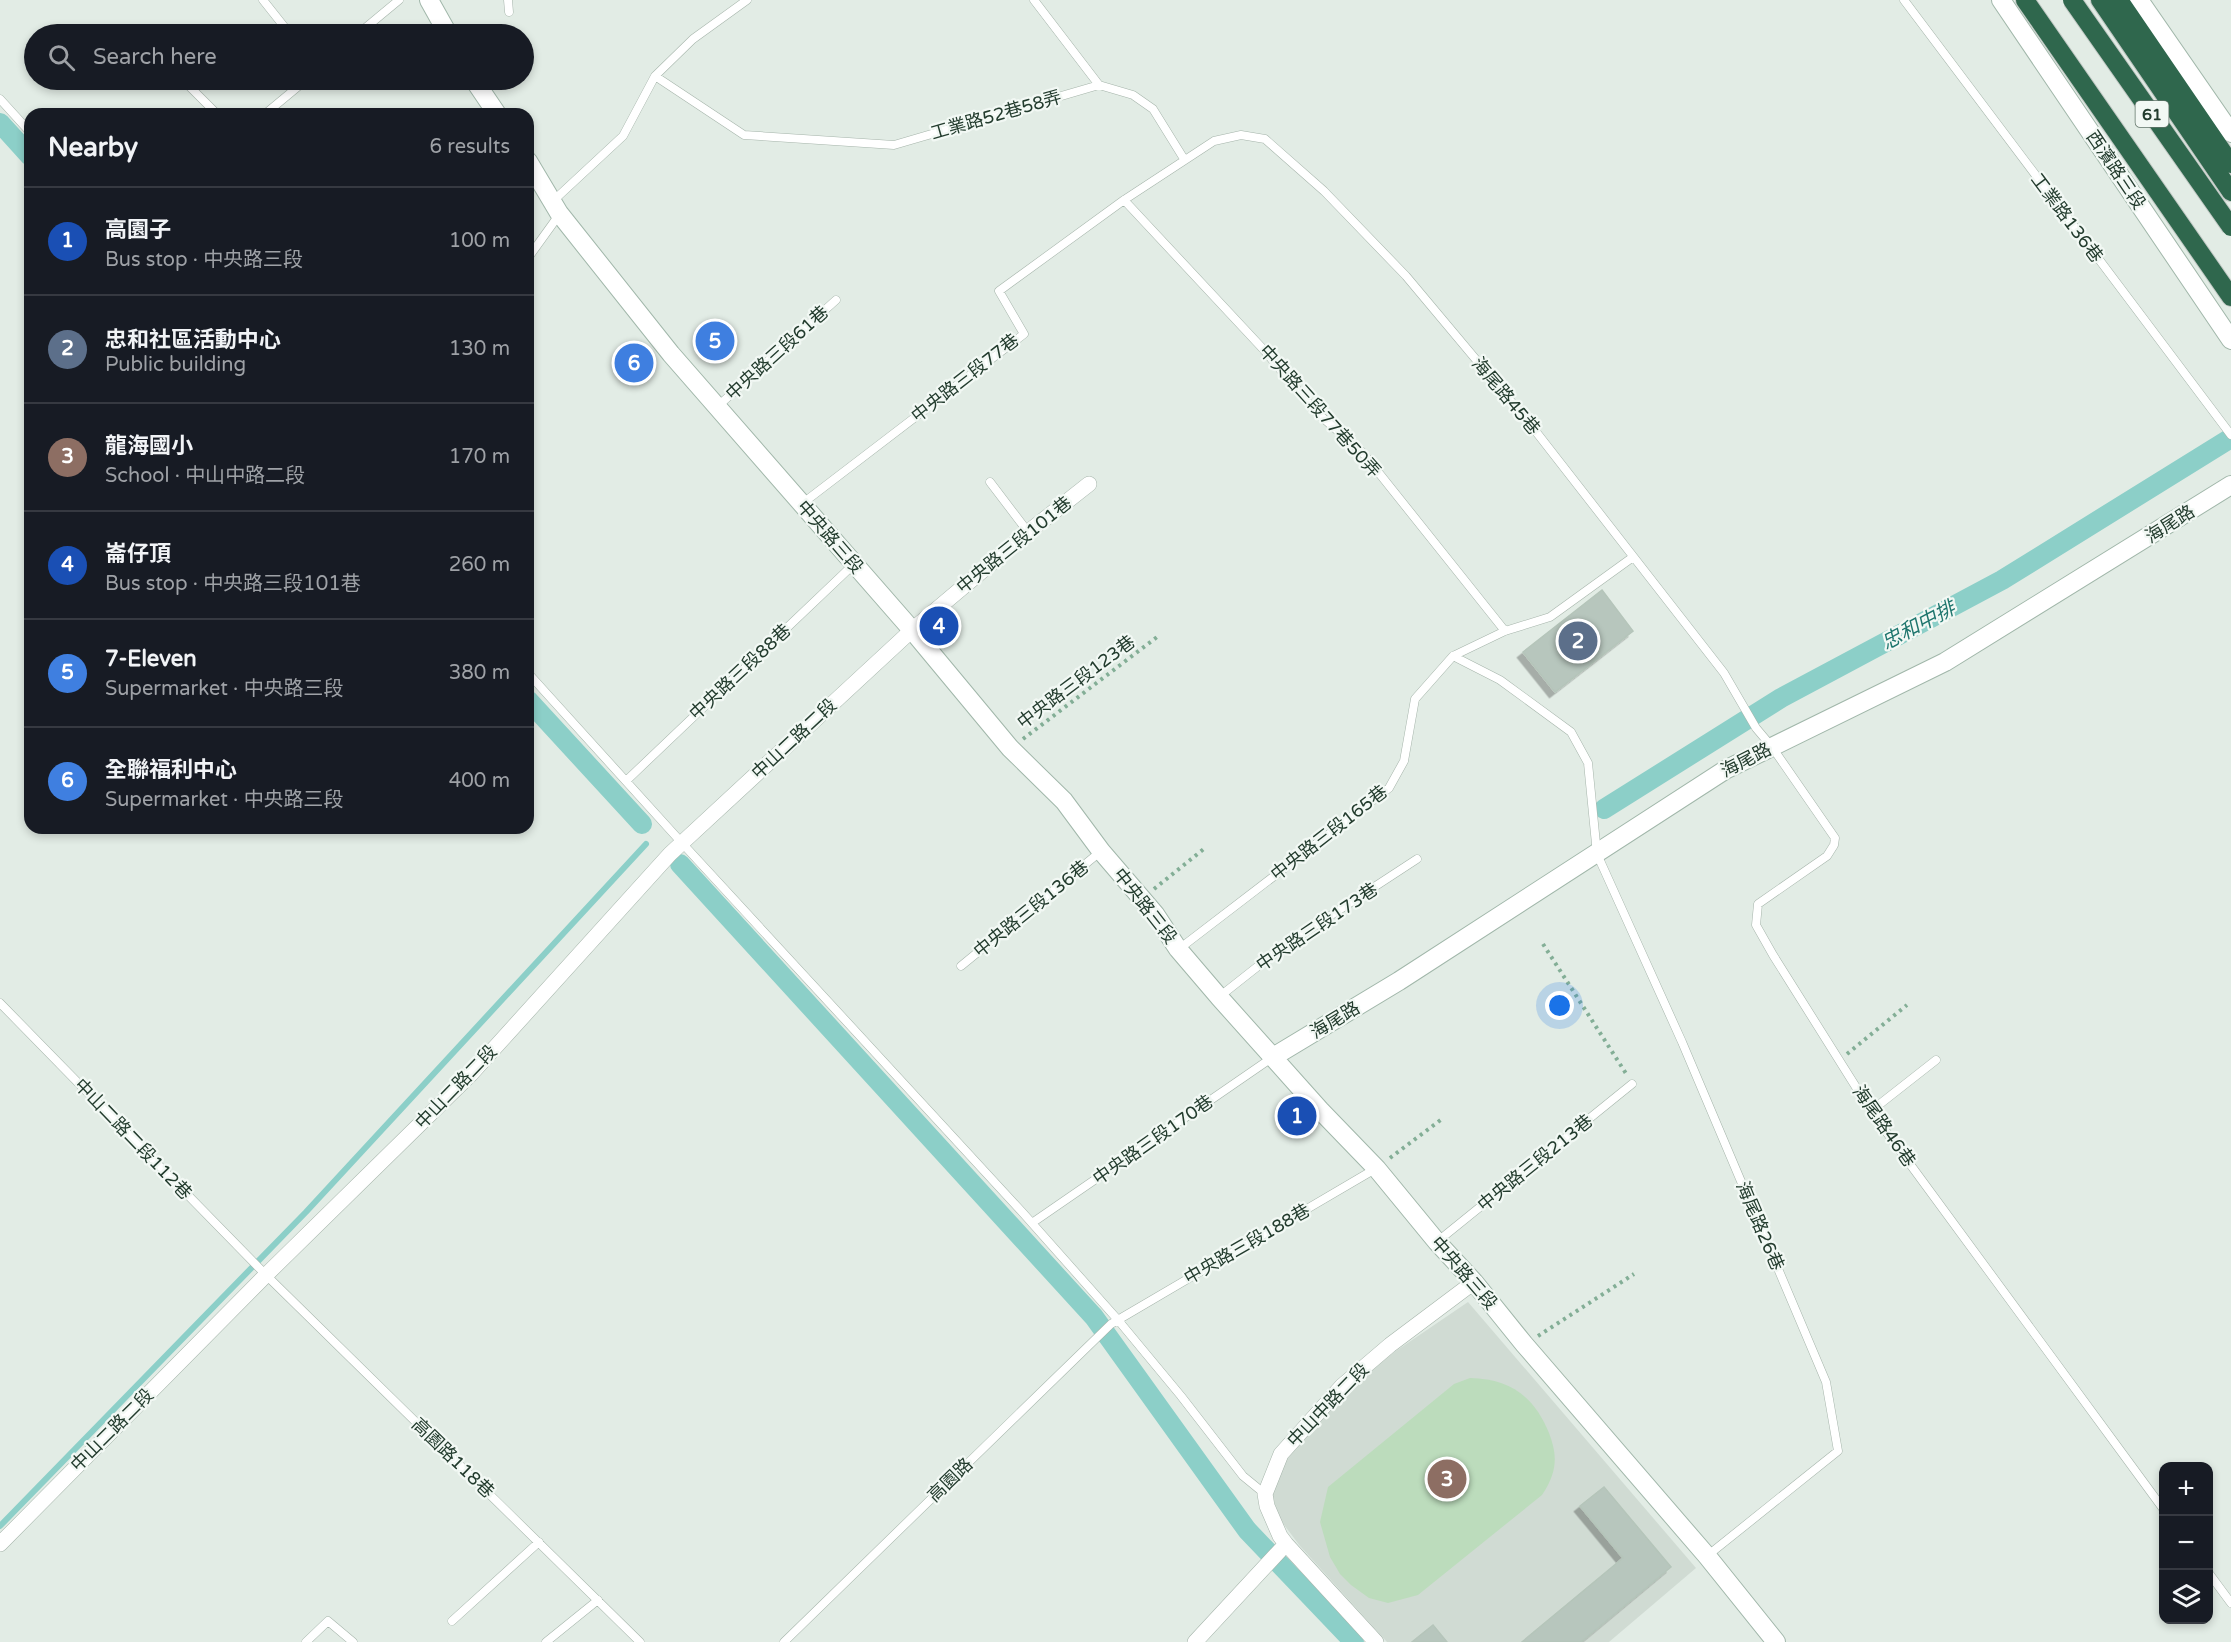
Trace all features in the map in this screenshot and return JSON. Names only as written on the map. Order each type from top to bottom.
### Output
[{"type":"highway","points":[[2025,0],[2231,297]]},
{"type":"highway","name":"61","points":[[2071,0],[2231,225]]},
{"type":"highway","name":"61","points":[[2100,0],[2231,192]]},
{"type":"highway","points":[[2119,0],[2231,164]]},
{"type":"street","points":[[429,0],[442,24]]},
{"type":"street","name":"西濱路三段","points":[[2001,0],[2231,340]]},
{"type":"street","points":[[2071,0],[2231,238]]},
{"type":"street","points":[[2139,0],[2231,133]]},
{"type":"street","points":[[481,90],[493,108]]},
{"type":"street","name":"中央路三段","points":[[534,171],[556,207],[671,354],[912,630],[1010,748],[1064,801],[1101,851],[1142,899],[1179,950],[1273,1057],[1377,1169],[1707,1556],[1776,1642]]},
{"type":"street","points":[[2202,194],[2231,225]]},
{"type":"street","name":"中央路三段101巷","points":[[912,630],[1089,484]]},
{"type":"street","name":"海尾路","points":[[1273,1057],[1399,981],[1725,770],[1945,662],[2231,485]]},
{"type":"street","name":"中山二路二段","points":[[0,1544],[266,1275],[471,1074],[670,854],[912,630]]},
{"type":"street","name":"中山中路二段","points":[[1265,1494],[1281,1454],[1341,1386],[1390,1345],[1474,1282]]},
{"type":"street","points":[[1265,1494],[1267,1506],[1280,1536],[1281,1549],[1376,1642]]},
{"type":"street","points":[[1195,1642],[1281,1549]]},
{"type":"lane","points":[[263,0],[282,24]]},
{"type":"lane","points":[[370,24],[399,0]]},
{"type":"lane","points":[[508,0],[509,12]]},
{"type":"lane","points":[[534,247],[556,207],[623,136],[655,76],[693,39],[747,0]]},
{"type":"lane","points":[[1034,0],[1099,85],[1133,95],[1153,109],[1184,159]]},
{"type":"lane","name":"工業路136巷","points":[[1904,0],[2231,435]]},
{"type":"lane","name":"工業路52巷58弄","points":[[655,76],[744,135],[894,145],[1099,85]]},
{"type":"lane","points":[[193,90],[211,108]]},
{"type":"lane","points":[[273,108],[294,90]]},
{"type":"lane","points":[[0,99],[24,125]]},
{"type":"lane","name":"海尾路45巷","points":[[1184,159],[1214,141],[1241,135],[1266,139],[1324,191],[1406,276],[1530,424],[1724,673],[1756,728],[1772,747]]},
{"type":"lane","name":"中央路三段77巷","points":[[802,504],[1024,334],[999,291],[1184,159]]},
{"type":"lane","name":"中央路三段77巷50弄","points":[[1124,200],[1264,350],[1315,411],[1362,453],[1505,631]]},
{"type":"lane","name":"中央路三段61巷","points":[[718,406],[836,300]]},
{"type":"lane","points":[[990,482],[1028,532]]},
{"type":"lane","points":[[1453,656],[1505,631],[1550,616],[1633,557]]},
{"type":"lane","name":"中央路三段88巷","points":[[626,780],[854,564]]},
{"type":"lane","points":[[1453,656],[1500,680],[1571,732],[1588,763],[1597,854]]},
{"type":"lane","name":"中央路三段165巷","points":[[1179,950],[1389,788],[1404,761],[1416,699],[1453,656]]},
{"type":"lane","points":[[534,680],[1032,1223],[1181,1396],[1243,1476],[1265,1494]]},
{"type":"lane","name":"海尾路46巷","points":[[1772,747],[1835,838],[1834,845],[1827,856],[1758,904],[1756,925],[1872,1111],[2159,1505]]},
{"type":"lane","name":"中央路三段136巷","points":[[961,966],[1101,851]]},
{"type":"lane","name":"海尾路26巷","points":[[1597,854],[1682,1042],[1786,1287],[1826,1382],[1832,1410],[1838,1451],[1707,1556]]},
{"type":"lane","name":"中央路三段173巷","points":[[1219,997],[1281,948],[1417,859]]},
{"type":"lane","name":"中山二路二段112巷","points":[[0,1003],[266,1275]]},
{"type":"lane","name":"中央路三段170巷","points":[[1032,1223],[1273,1057]]},
{"type":"lane","points":[[1872,1111],[1936,1059]]},
{"type":"lane","name":"中央路三段213巷","points":[[1437,1242],[1632,1083]]},
{"type":"lane","name":"中央路三段188巷","points":[[1115,1322],[1377,1169]]},
{"type":"lane","name":"高園路118巷","points":[[266,1275],[640,1642]]},
{"type":"lane","name":"高園路","points":[[784,1642],[1097,1336],[1115,1322]]},
{"type":"lane","points":[[452,1621],[539,1542]]},
{"type":"lane","points":[[2213,1579],[2231,1603]]},
{"type":"lane","points":[[546,1642],[598,1600]]},
{"type":"lane","points":[[306,1642],[328,1621],[353,1642]]},
{"type":"path","name":"中央路三段123巷","points":[[1010,748],[1157,637]]},
{"type":"path","points":[[1142,899],[1204,848]]},
{"type":"path","points":[[1543,944],[1632,1083]]},
{"type":"path","points":[[1839,1060],[1907,1005]]},
{"type":"path","points":[[1377,1169],[1442,1119]]},
{"type":"path","points":[[1524,1344],[1634,1274]]},
{"type":"shaded area","points":[[1468,1302],[1696,1568],[1609,1642],[1387,1642],[1300,1546],[1279,1518],[1271,1490],[1280,1468],[1318,1421],[1353,1385],[1393,1353]]},
{"type":"green space","points":[[1470,1378],[1484,1379],[1509,1386],[1519,1392],[1536,1409],[1549,1433],[1554,1449],[1555,1464],[1551,1479],[1542,1495],[1418,1595],[1388,1603],[1369,1598],[1340,1574],[1330,1557],[1320,1522],[1328,1487],[1454,1384]]},
{"type":"building","points":[[1602,590],[1633,631],[1555,692],[1523,652]]},
{"type":"building","points":[[1604,1487],[1671,1567],[1581,1642],[1522,1642],[1623,1558],[1580,1506]]},
{"type":"building","points":[[1433,1625],[1447,1642],[1412,1642]]},
{"type":"waterway","points":[[0,123],[24,149]]},
{"type":"waterway","name":"忠和中排","points":[[1604,809],[1781,698],[2002,580],[2231,438]]},
{"type":"waterway","points":[[534,707],[642,824]]},
{"type":"waterway","points":[[0,1526],[306,1212],[646,844]]},
{"type":"waterway","points":[[680,864],[1094,1317],[1247,1530],[1354,1642]]},
{"type":"place","name":"7-Eleven","points":[[715,341]]},
{"type":"place","name":"全聯福利中心","points":[[634,363]]},
{"type":"place","name":"崙仔頂","points":[[939,626]]},
{"type":"place","name":"忠和社區活動中心","points":[[1578,641]]},
{"type":"place","name":"高園子","points":[[1297,1116]]},
{"type":"place","name":"龍海國小","points":[[1447,1479]]}]
